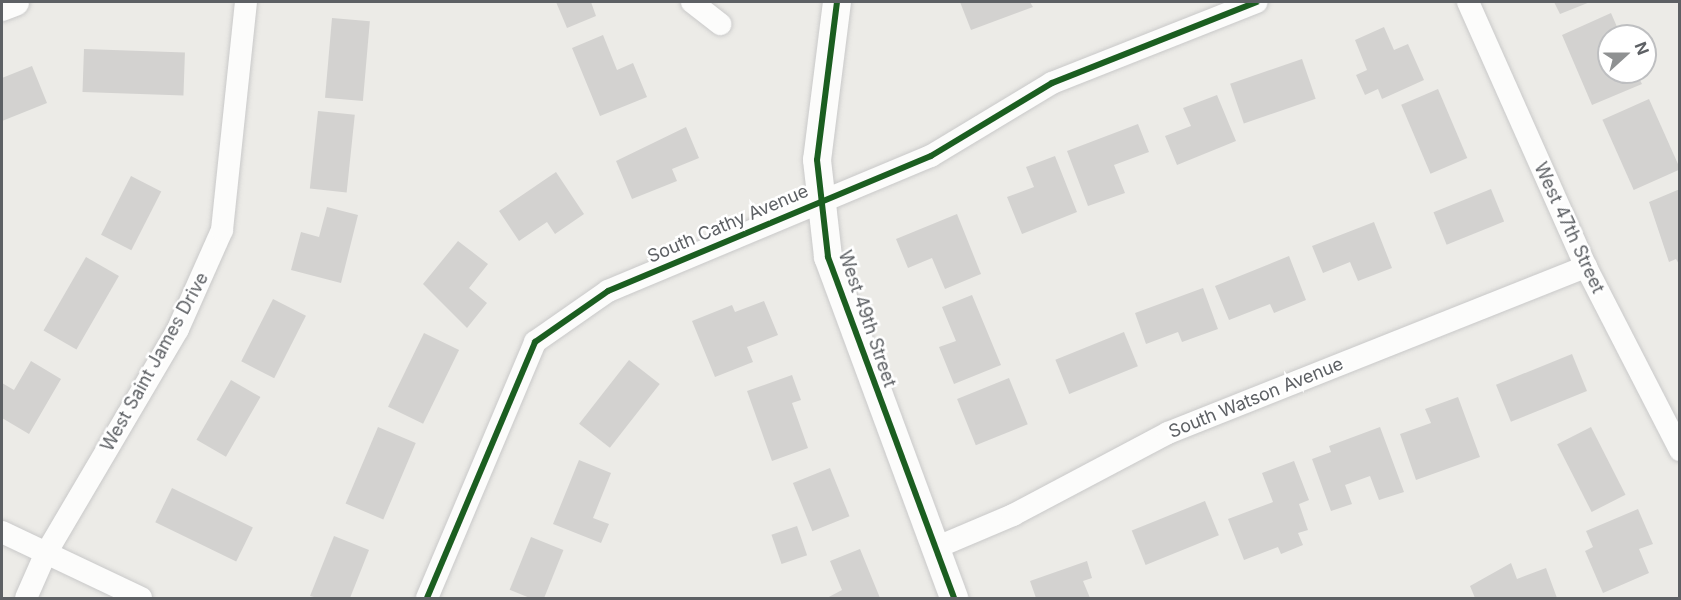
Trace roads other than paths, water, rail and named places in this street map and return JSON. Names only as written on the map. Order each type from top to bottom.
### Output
[{"type":"street","points":[[2,7],[15,2]]},
{"type":"street","name":"West Saint James Drive","points":[[26,598],[45,555],[178,329],[222,230],[246,2]]},
{"type":"street","points":[[692,2],[720,24]]},
{"type":"street","name":"West 49th Street","points":[[837,2],[820,101],[819,201],[840,298],[954,598]]},
{"type":"street","name":"South Cathy Avenue","points":[[427,598],[535,342],[608,291],[931,156],[1052,83],[1257,2]]},
{"type":"street","name":"West 47th Street","points":[[1468,2],[1586,267],[1680,450]]},
{"type":"street","name":"South Watson Avenue","points":[[935,548],[1013,515],[1168,433],[1586,267]]},
{"type":"street","points":[[2,532],[45,555],[141,598]]}]
